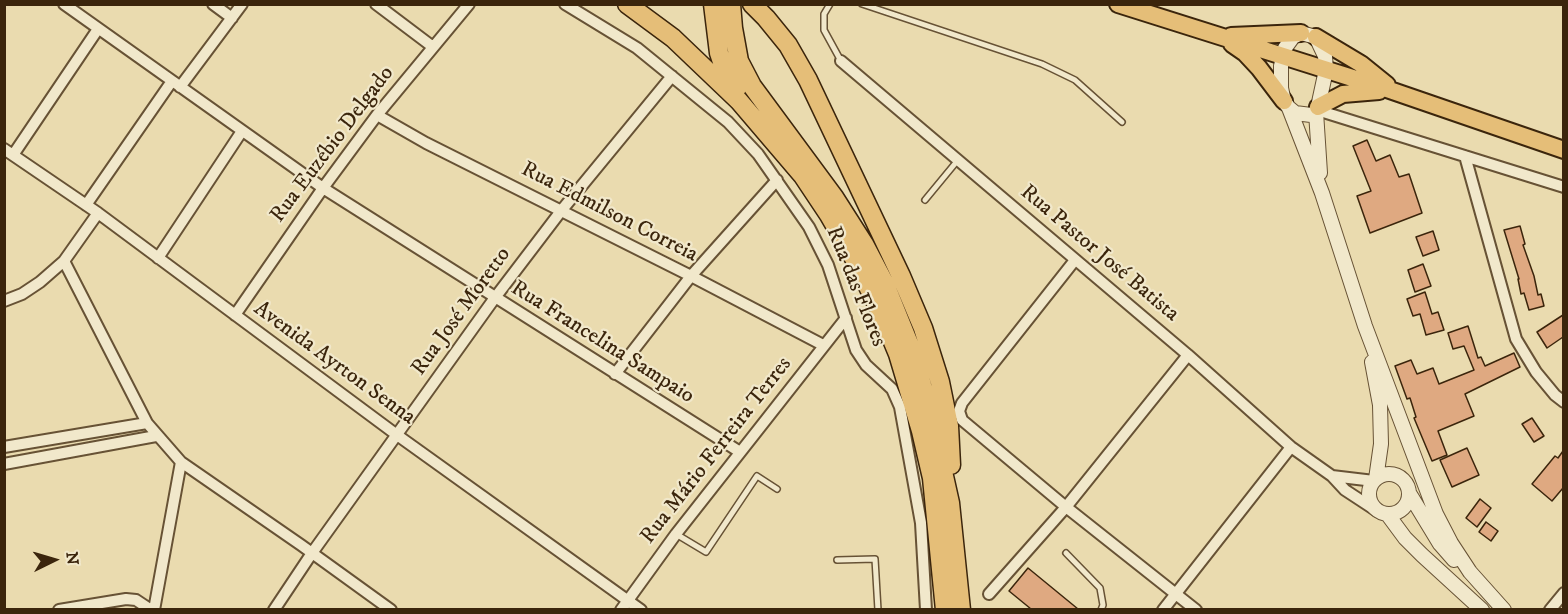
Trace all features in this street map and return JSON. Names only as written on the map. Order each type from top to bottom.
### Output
[{"type":"highway","points":[[627,4],[673,38],[707,69],[745,108],[802,176]]},
{"type":"highway","points":[[731,4],[739,61],[752,86],[834,197],[864,244],[885,284],[912,351],[929,409],[950,503],[961,609]]},
{"type":"highway","points":[[752,4],[788,45],[808,80],[901,276],[923,328],[940,382],[949,426],[950,503]]},
{"type":"highway","points":[[713,13],[719,53],[725,71],[780,140],[829,215],[855,260],[898,354],[918,420],[932,478],[945,609]]},
{"type":"main road","points":[[1118,4],[1394,92],[1563,150]]},
{"type":"main road","points":[[1221,36],[1309,35],[1361,64],[1394,92]]},
{"type":"main road","points":[[1221,36],[1245,53],[1287,104]]},
{"type":"main road","points":[[1317,110],[1334,98],[1353,92],[1394,92]]},
{"type":"street","name":"Rua Francelina Sampaio","points":[[64,4],[323,188],[494,299],[740,452]]},
{"type":"street","points":[[213,4],[232,18]]},
{"type":"street","points":[[86,205],[176,84],[242,4]]},
{"type":"street","points":[[376,4],[433,47]]},
{"type":"street","name":"Rua Euzébio Delgado","points":[[235,315],[377,115],[469,4]]},
{"type":"street","name":"Rua das Flores","points":[[565,4],[637,48],[728,122],[758,154],[809,227],[828,265],[856,350],[866,365],[892,389],[900,407],[921,523],[926,609]]},
{"type":"street","points":[[9,152],[98,29]]},
{"type":"street","points":[[1322,193],[1317,110],[1326,70],[1325,56],[1309,35],[1288,42],[1282,56],[1281,77],[1287,104],[1322,193],[1365,326],[1436,514],[1470,572],[1504,609]]},
{"type":"street","name":"Rua Pastor José Batista","points":[[841,61],[1188,355],[1291,447],[1332,476],[1345,490],[1383,513]]},
{"type":"street","name":"Rua José Moretto","points":[[274,609],[494,299],[561,211],[672,76]]},
{"type":"street","points":[[1287,104],[1303,115],[1317,110],[1563,186]]},
{"type":"street","name":"Rua Edmilson Correia","points":[[377,115],[426,143],[823,345]]},
{"type":"street","points":[[158,258],[243,131]]},
{"type":"street","name":"Avenida Ayrton Senna","points":[[9,152],[98,213],[625,605],[641,609]]},
{"type":"street","points":[[1465,156],[1516,339],[1536,372],[1563,402]]},
{"type":"street","points":[[615,375],[691,276],[777,180]]},
{"type":"street","points":[[4,301],[22,294],[40,282],[64,261],[98,213]]},
{"type":"street","points":[[1075,260],[962,403],[959,411],[962,420],[1066,507],[1196,609]]},
{"type":"street","points":[[64,261],[147,423],[156,436],[181,462],[391,609]]},
{"type":"street","name":"Rua Mário Ferreira Terres","points":[[625,605],[676,534],[846,318]]},
{"type":"street","points":[[1365,326],[1380,405],[1381,444],[1375,480],[1370,489],[1369,497],[1372,505],[1383,513],[1422,555],[1482,609]]},
{"type":"street","points":[[988,594],[1066,507],[1188,355]]},
{"type":"street","points":[[4,447],[147,423]]},
{"type":"street","points":[[4,464],[156,436]]},
{"type":"street","points":[[1163,609],[1291,447]]},
{"type":"street","points":[[59,609],[126,599],[136,600],[153,609],[181,462]]},
{"type":"street","points":[[1375,480],[1391,474],[1399,477],[1440,544],[1454,560],[1470,572]]},
{"type":"street","points":[[1383,513],[1399,512],[1407,504],[1407,487],[1421,475]]},
{"type":"street","name":"Rua Pastor José Batista","points":[[1332,476],[1375,480]]},
{"type":"street","points":[[1550,609],[1563,593]]},
{"type":"lane","points":[[830,4],[824,14],[824,30],[841,61]]},
{"type":"lane","points":[[862,4],[1042,64],[1075,80],[1122,122]]},
{"type":"lane","points":[[926,201],[958,160]]},
{"type":"lane","points":[[676,534],[706,552],[757,476],[777,489]]},
{"type":"lane","points":[[1066,553],[1101,588],[1103,604],[1101,609]]},
{"type":"lane","points":[[837,560],[875,559],[878,609]]},
{"type":"building","points":[[1367,140],[1376,161],[1390,155],[1399,177],[1409,174],[1422,213],[1370,233],[1357,196],[1371,191],[1353,146]]},
{"type":"building","points":[[1520,226],[1525,244],[1523,245],[1538,295],[1541,294],[1544,306],[1529,310],[1524,293],[1521,294],[1519,279],[1504,230]]},
{"type":"building","points":[[1433,231],[1439,250],[1423,256],[1416,237]]},
{"type":"building","points":[[1423,264],[1431,286],[1415,292],[1408,270]]},
{"type":"building","points":[[1425,292],[1432,314],[1438,312],[1444,330],[1426,335],[1420,314],[1413,316],[1407,299]]},
{"type":"building","points":[[1563,315],[1563,337],[1547,348],[1537,332]]},
{"type":"building","points":[[1468,326],[1478,358],[1481,357],[1485,366],[1514,353],[1520,367],[1465,394],[1474,416],[1438,431],[1447,455],[1432,461],[1414,418],[1416,417],[1410,398],[1407,399],[1395,366],[1411,360],[1417,374],[1433,368],[1439,384],[1474,370],[1464,346],[1453,349],[1448,333]]},
{"type":"building","points":[[1532,418],[1544,436],[1534,442],[1522,424]]},
{"type":"building","points":[[1467,448],[1479,475],[1452,487],[1440,460]]},
{"type":"building","points":[[1563,451],[1563,488],[1552,501],[1532,484],[1555,456],[1558,458]]},
{"type":"building","points":[[1480,499],[1491,508],[1477,527],[1466,518]]},
{"type":"building","points":[[1486,522],[1498,531],[1491,541],[1479,532]]},
{"type":"building","points":[[1028,568],[1078,609],[1031,609],[1009,591]]}]
